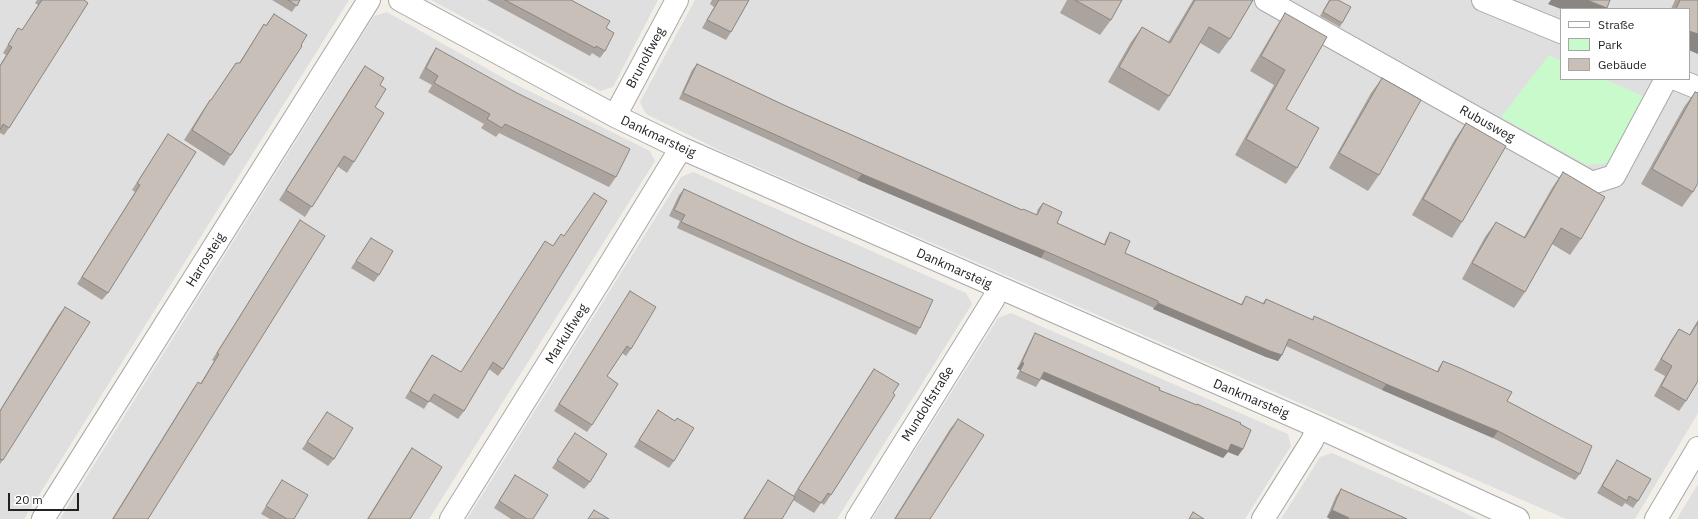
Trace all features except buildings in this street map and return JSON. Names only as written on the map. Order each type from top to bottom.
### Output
[{"type":"street","name":"Harrosteig","points":[[43,519],[370,0]]},
{"type":"street","name":"Dankmarsteig","points":[[400,0],[615,116],[681,148],[998,289],[1318,428],[1518,519]]},
{"type":"street","name":"Brunolfweg","points":[[615,116],[677,0]]},
{"type":"street","name":"Rubusweg","points":[[1266,0],[1592,183],[1614,176],[1665,80]]},
{"type":"street","points":[[1484,0],[1560,32]]},
{"type":"street","points":[[1678,80],[1698,88]]},
{"type":"street","name":"Markulfweg","points":[[451,519],[612,263],[681,148]]},
{"type":"street","name":"Mundolfstraße","points":[[857,519],[993,300],[998,289]]},
{"type":"street","points":[[1263,519],[1312,441],[1318,428]]},
{"type":"street","points":[[1656,519],[1698,448]]},
{"type":"shaded area","points":[[0,0],[349,0],[24,519],[0,519]]},
{"type":"shaded area","points":[[431,0],[658,0],[613,87],[600,91]]},
{"type":"shaded area","points":[[695,0],[1698,0],[1698,413],[1635,519],[1566,519],[723,152],[646,114],[640,102]]},
{"type":"shaded area","points":[[387,12],[507,80],[650,151],[655,161],[429,519],[60,519],[374,16]]},
{"type":"shaded area","points":[[693,172],[966,293],[972,304],[837,519],[467,519],[681,177]]},
{"type":"shaded area","points":[[1011,313],[1288,434],[1291,446],[1245,519],[872,519],[998,318]]},
{"type":"shaded area","points":[[1332,453],[1432,497],[1477,519],[1281,519],[1320,457]]},
{"type":"shaded area","points":[[1698,484],[1698,519],[1677,519],[1681,512]]},
{"type":"green space","points":[[1549,55],[1560,60],[1560,80],[1606,80],[1645,97],[1609,163],[1587,165],[1501,117]]}]
